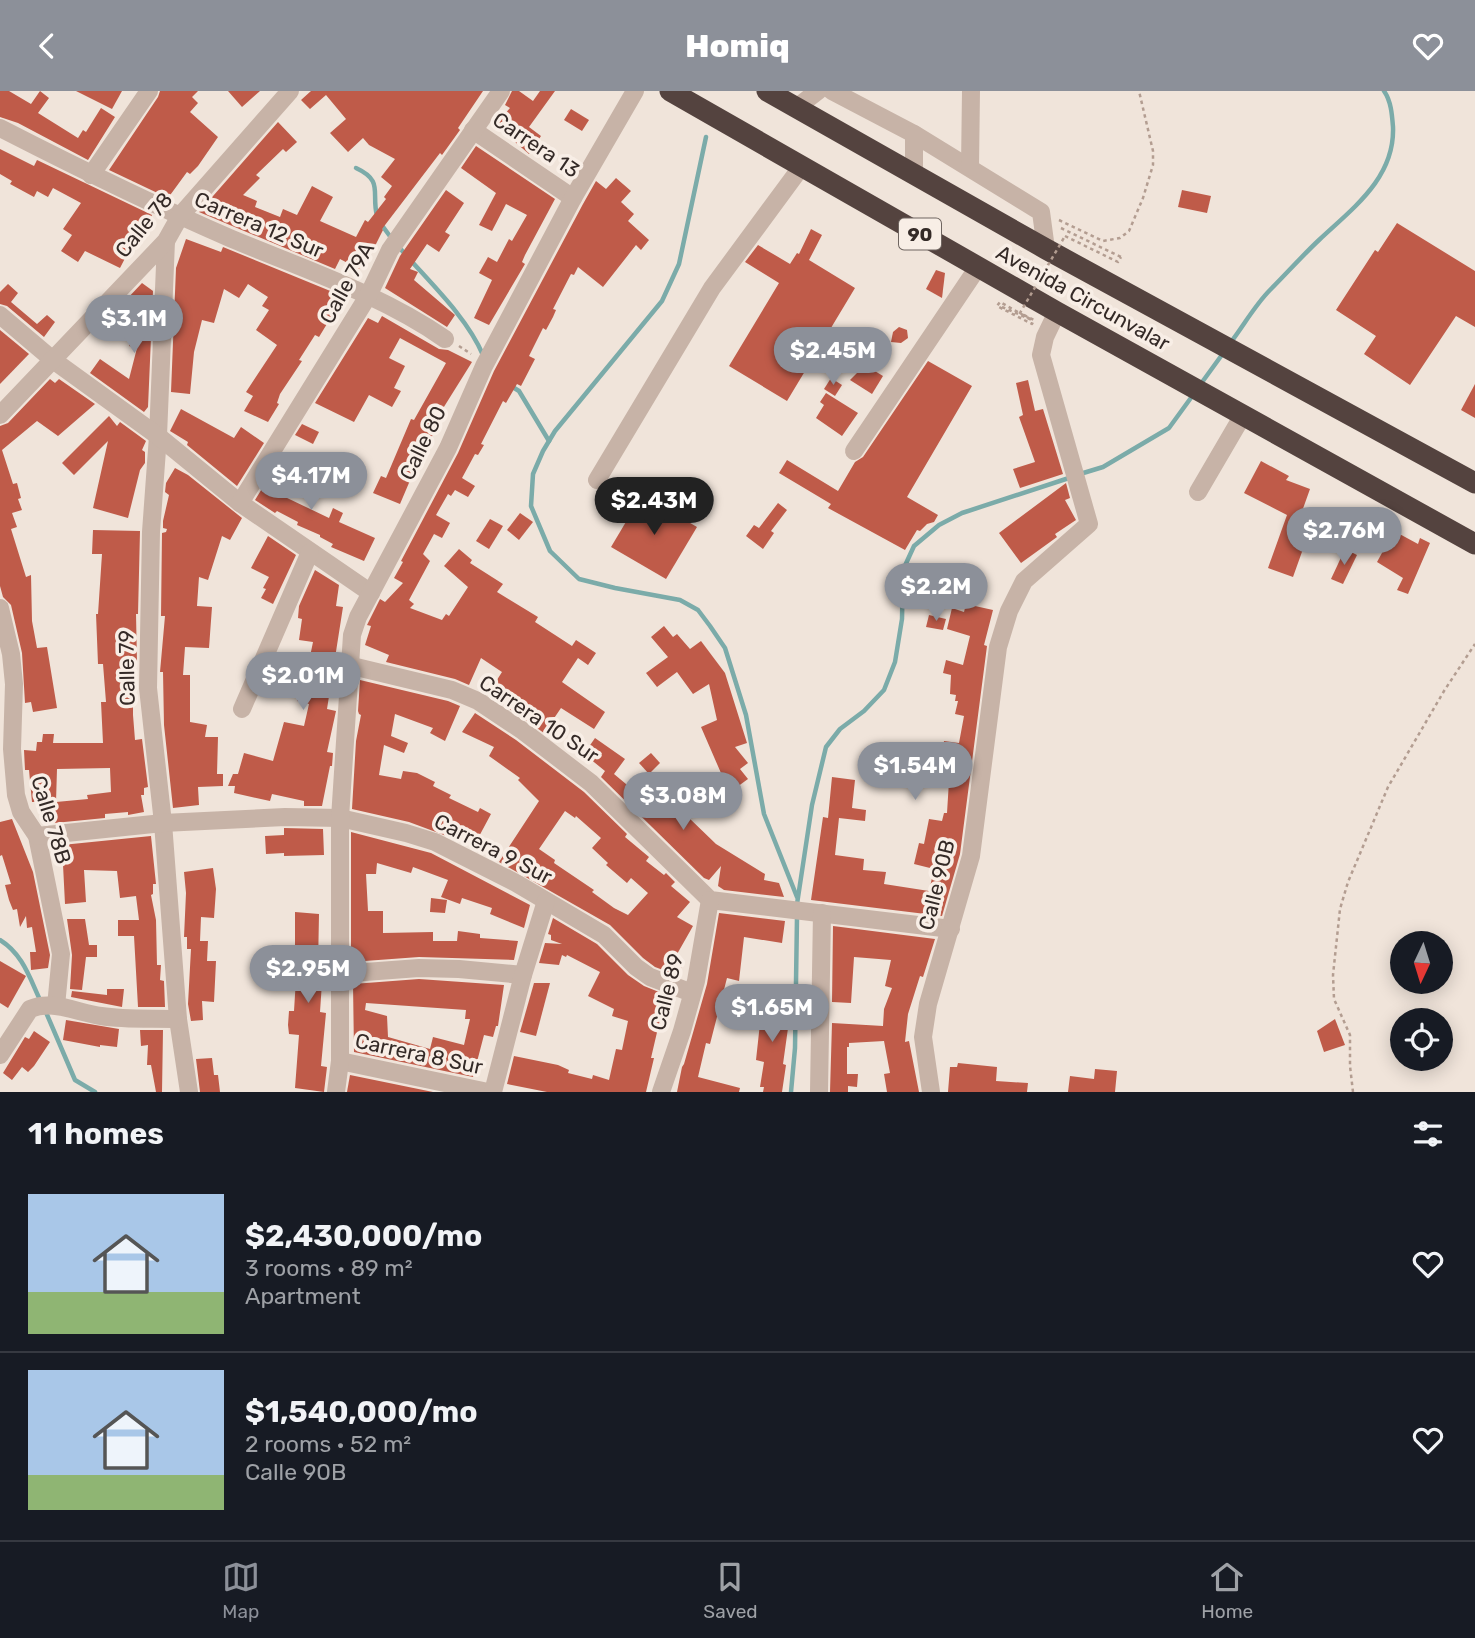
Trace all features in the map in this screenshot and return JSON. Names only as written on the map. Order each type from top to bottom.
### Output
[{"type":"highway","name":"Avenida Circunvalar","points":[[670,91],[978,267],[1475,544]]},
{"type":"highway","name":"Avenida Circunvalar","points":[[767,91],[1046,249],[1475,483]]},
{"type":"street","points":[[92,175],[149,91]]},
{"type":"street","name":"Calle 79A","points":[[240,503],[368,296],[395,244],[501,91]]},
{"type":"street","name":"Calle 80","points":[[336,1092],[340,1061],[340,818],[352,635],[371,593],[448,448],[486,361],[573,198],[635,91]]},
{"type":"street","points":[[796,108],[818,91]]},
{"type":"street","points":[[832,91],[970,167],[1041,215],[1046,249]]},
{"type":"street","points":[[970,167],[971,91]]},
{"type":"street","name":"Calle 78","points":[[0,415],[166,241],[180,216],[284,96]]},
{"type":"street","name":"Carrera 12 Sur","points":[[0,128],[180,216],[368,296],[445,339]]},
{"type":"street","name":"Carrera 13","points":[[473,130],[573,198]]},
{"type":"street","points":[[914,134],[914,173]]},
{"type":"street","points":[[597,480],[712,288],[802,166]]},
{"type":"street","name":"Calle 79","points":[[166,241],[151,532],[148,688],[163,823],[178,1019],[189,1092]]},
{"type":"street","points":[[854,451],[978,267]]},
{"type":"street","name":"Calle 90B","points":[[931,1092],[923,1037],[928,1004],[971,856],[998,647],[1009,611],[1024,581],[1089,524],[1041,355],[1045,337],[1058,312]]},
{"type":"street","points":[[0,314],[52,360],[158,436],[240,503],[371,593]]},
{"type":"street","points":[[1198,492],[1235,411]]},
{"type":"street","points":[[242,709],[310,552]]},
{"type":"street","name":"Calle 78B","points":[[0,608],[11,654],[14,684],[8,795],[37,836],[61,954],[47,1006]]},
{"type":"street","name":"Carrera 10 Sur","points":[[348,665],[452,690],[478,701],[592,783],[710,900]]},
{"type":"street","name":"Carrera 9 Sur","points":[[37,836],[163,823],[285,817],[340,818],[406,833],[435,842],[546,901],[604,935],[650,977],[692,993]]},
{"type":"street","points":[[710,900],[951,929]]},
{"type":"street","name":"Calle 89","points":[[661,1092],[692,993],[710,900]]},
{"type":"street","points":[[490,1092],[546,901]]},
{"type":"street","points":[[815,912],[819,1092]]},
{"type":"street","points":[[338,974],[419,968],[523,975]]},
{"type":"street","points":[[0,1055],[30,1009],[47,1006],[102,1016],[178,1019]]},
{"type":"street","name":"Carrera 8 Sur","points":[[340,1061],[490,1092]]},
{"type":"path","points":[[1041,215],[1103,241],[1119,238],[1129,230],[1153,165],[1153,151],[1139,91]]},
{"type":"path","points":[[1002,307],[1032,320],[1000,302],[998,306],[1032,324],[1034,320],[1020,313],[1065,236],[1118,262],[1121,257],[1041,215]]},
{"type":"path","points":[[445,339],[486,361]]},
{"type":"path","points":[[1353,1092],[1349,1066],[1350,1035],[1334,999],[1332,975],[1340,909],[1348,881],[1388,787],[1475,644]]},
{"type":"building","points":[[0,91],[9,91],[31,104],[40,91],[49,98],[38,113],[78,138],[83,130],[86,132],[101,108],[115,117],[88,160],[18,123],[0,117]]},
{"type":"building","points":[[76,91],[122,91],[112,109]]},
{"type":"building","points":[[160,91],[198,91],[192,97],[198,103],[190,112],[218,137],[198,166],[190,174],[187,172],[168,198],[109,170]]},
{"type":"building","points":[[228,91],[260,91],[242,107]]},
{"type":"building","points":[[311,91],[483,91],[442,155],[440,153],[382,229],[373,250],[370,249],[359,269],[340,259],[335,269],[199,212],[278,122],[297,142],[286,152],[283,149],[256,175],[260,178],[243,195],[257,201],[255,207],[280,217],[283,209],[297,215],[312,186],[333,197],[320,221],[356,237],[365,220],[368,222],[386,199],[384,197],[392,186],[381,177],[395,159],[369,145],[363,138],[348,152],[330,133],[346,119],[326,95],[310,109],[301,100]]},
{"type":"building","points":[[512,91],[519,91],[533,101],[540,91],[555,91],[529,127],[541,136],[529,154],[495,125],[510,108],[505,105]]},
{"type":"building","points":[[571,109],[589,120],[582,131],[564,120]]},
{"type":"building","points":[[476,146],[555,199],[525,255],[522,262],[525,264],[489,325],[474,318],[492,280],[479,273],[488,257],[497,262],[509,239],[512,241],[527,215],[506,204],[492,231],[479,225],[496,193],[461,168]]},
{"type":"building","points":[[0,149],[34,166],[37,160],[152,215],[140,239],[136,237],[120,268],[85,251],[78,262],[61,251],[72,235],[63,229],[81,203],[53,188],[48,197],[37,191],[34,197],[10,184],[12,181],[0,174]]},
{"type":"building","points":[[616,178],[631,191],[621,202],[634,214],[628,221],[649,240],[641,250],[636,245],[603,287],[578,267],[574,275],[571,274],[553,309],[556,310],[553,317],[546,330],[543,328],[529,356],[535,359],[521,386],[517,384],[506,403],[503,401],[481,444],[484,445],[478,455],[475,454],[462,478],[475,486],[468,497],[455,490],[451,496],[448,494],[436,515],[450,523],[442,538],[434,534],[423,554],[430,561],[409,600],[414,604],[410,608],[442,620],[446,614],[449,616],[468,587],[444,566],[459,549],[472,560],[470,563],[503,584],[497,592],[538,617],[535,622],[572,646],[576,640],[596,653],[588,665],[578,658],[562,682],[605,712],[594,729],[561,708],[544,733],[488,694],[502,672],[481,658],[469,685],[386,662],[389,655],[365,645],[371,626],[367,625],[380,599],[385,602],[403,583],[394,578],[403,562],[401,561],[458,453],[494,371],[583,204],[596,181],[606,189]]},
{"type":"building","points":[[446,190],[464,203],[445,232],[450,235],[439,252],[427,244],[410,269],[418,272],[414,280],[455,315],[447,327],[385,288],[400,256]]},
{"type":"building","points":[[1182,190],[1211,196],[1207,213],[1178,207]]},
{"type":"building","points":[[1397,223],[1475,271],[1475,327],[1456,316],[1410,385],[1364,354],[1376,336],[1336,310],[1375,250],[1378,252]]},
{"type":"building","points":[[811,229],[822,235],[809,260],[855,288],[787,401],[729,366],[779,283],[745,262],[758,245],[790,264],[797,253],[799,254]]},
{"type":"building","points":[[186,239],[221,252],[223,247],[345,297],[339,310],[336,309],[319,337],[315,335],[299,360],[302,361],[280,394],[279,404],[268,422],[244,411],[253,396],[246,392],[277,345],[256,330],[269,310],[262,306],[268,297],[248,284],[239,298],[224,289],[214,323],[202,320],[194,352],[190,394],[171,392],[176,268]]},
{"type":"building","points":[[936,270],[945,273],[942,298],[926,289]]},
{"type":"building","points":[[142,283],[153,291],[148,407],[144,412],[90,373],[100,359],[129,379],[137,348],[129,346],[138,308],[126,300]]},
{"type":"building","points":[[8,284],[18,293],[11,302],[37,324],[47,315],[55,322],[44,337],[7,306],[0,304],[0,292]]},
{"type":"building","points":[[382,316],[439,349],[448,350],[472,362],[437,418],[440,419],[400,504],[373,493],[381,476],[386,478],[411,419],[414,420],[446,363],[400,338],[389,358],[405,366],[394,388],[401,391],[392,407],[369,395],[354,422],[315,403],[368,318],[378,323]]},
{"type":"building","points":[[899,327],[907,330],[908,338],[901,343],[891,342],[893,332]]},
{"type":"building","points":[[0,330],[29,354],[0,384]]},
{"type":"building","points":[[928,361],[972,386],[907,497],[938,515],[934,522],[927,524],[920,531],[917,530],[905,550],[828,508],[831,504],[779,473],[787,460],[838,491],[855,462],[863,457]]},
{"type":"building","points":[[865,365],[883,376],[872,394],[850,380]]},
{"type":"building","points":[[831,378],[842,385],[835,396],[824,389]]},
{"type":"building","points":[[50,379],[55,383],[59,379],[95,404],[58,436],[37,421],[2,450],[13,484],[17,483],[21,498],[18,499],[22,510],[12,513],[17,527],[11,529],[26,577],[31,575],[32,621],[37,648],[47,647],[57,708],[33,712],[31,702],[25,703],[22,653],[11,605],[3,597],[0,586],[0,426],[8,423]]},
{"type":"building","points":[[1028,380],[1035,411],[1043,409],[1063,474],[1020,488],[1013,469],[1035,462],[1019,417],[1023,415],[1016,383]]},
{"type":"building","points":[[1475,384],[1475,418],[1461,410]]},
{"type":"building","points":[[826,393],[858,413],[842,436],[816,418],[824,405],[820,402]]},
{"type":"building","points":[[181,409],[234,438],[241,427],[264,443],[237,486],[187,445],[188,442],[170,431]]},
{"type":"building","points":[[109,416],[117,426],[120,422],[146,441],[142,450],[145,452],[145,463],[140,470],[128,518],[93,508],[108,441],[74,475],[62,463]]},
{"type":"building","points":[[302,424],[319,432],[313,444],[295,435]]},
{"type":"building","points":[[284,453],[306,466],[299,477],[296,475],[285,497],[329,518],[333,508],[343,513],[339,522],[375,538],[364,561],[331,547],[333,544],[320,535],[255,500]]},
{"type":"building","points":[[1261,461],[1289,476],[1286,480],[1310,489],[1300,517],[1313,521],[1293,577],[1268,568],[1287,515],[1244,493]]},
{"type":"building","points":[[175,468],[188,475],[242,518],[230,540],[222,536],[208,580],[199,577],[197,606],[212,607],[209,648],[185,647],[183,675],[190,675],[190,722],[207,725],[205,737],[218,737],[217,774],[223,774],[223,786],[198,787],[199,805],[173,808],[164,725],[163,672],[160,672],[165,616],[161,616],[162,533],[167,529],[163,528],[163,521],[169,495],[165,492],[166,483]]},
{"type":"building","points":[[688,479],[698,486],[689,499],[678,491]]},
{"type":"building","points":[[1066,483],[1070,498],[1065,500],[1076,520],[1021,563],[999,533]]},
{"type":"building","points":[[642,495],[697,527],[666,579],[611,547]]},
{"type":"building","points":[[778,503],[787,510],[771,531],[774,533],[763,549],[746,536],[754,525],[759,528]]},
{"type":"building","points":[[520,513],[533,522],[519,540],[507,530]]},
{"type":"building","points":[[490,519],[503,526],[489,549],[476,541]]},
{"type":"building","points":[[93,530],[140,531],[133,715],[135,740],[142,739],[148,787],[144,788],[144,795],[141,795],[144,812],[128,815],[128,812],[105,814],[105,818],[44,824],[41,802],[32,802],[24,750],[36,751],[37,742],[42,742],[43,734],[54,734],[53,743],[103,743],[101,702],[106,702],[103,664],[98,664],[96,614],[102,554],[92,554]],"holes":[[[110,768],[111,792],[87,795],[88,799],[56,802],[57,769]]]},
{"type":"building","points":[[1394,531],[1418,544],[1420,538],[1430,543],[1408,594],[1397,590],[1403,578],[1377,562]]},
{"type":"building","points":[[268,536],[296,555],[273,604],[261,598],[269,577],[251,568]]},
{"type":"building","points":[[1345,549],[1357,555],[1343,584],[1331,579]]},
{"type":"building","points":[[315,570],[339,585],[336,606],[343,607],[327,709],[336,711],[327,752],[333,753],[332,766],[322,806],[304,806],[304,801],[272,794],[270,801],[234,793],[235,786],[228,786],[233,774],[238,774],[244,753],[273,761],[284,722],[304,726],[309,704],[297,701],[301,680],[305,681],[313,642],[299,640],[302,619],[298,618],[299,606]]},
{"type":"building","points":[[966,604],[993,610],[984,645],[987,646],[960,854],[942,916],[811,900],[823,817],[828,818],[832,777],[855,780],[852,808],[866,810],[865,821],[839,818],[835,855],[864,859],[863,870],[886,872],[884,884],[929,891],[934,869],[914,864],[919,843],[924,844],[929,819],[942,821],[944,813],[947,813],[949,781],[936,780],[937,757],[942,757],[944,741],[959,743],[964,716],[955,714],[958,701],[955,701],[956,695],[950,694],[951,675],[943,673],[946,660],[963,665],[970,636],[947,629],[952,608],[964,612]]},
{"type":"building","points":[[929,615],[946,619],[943,630],[926,627]]},
{"type":"building","points":[[664,626],[673,637],[677,634],[690,649],[701,641],[725,673],[747,743],[735,747],[748,763],[740,769],[748,779],[737,787],[729,776],[724,780],[701,727],[717,720],[709,684],[693,694],[677,672],[657,687],[646,673],[668,657],[651,637]]},
{"type":"building","points":[[360,680],[460,706],[445,741],[430,733],[433,728],[395,714],[391,736],[408,743],[404,753],[384,745],[379,775],[401,779],[403,771],[417,773],[435,782],[433,786],[451,795],[449,798],[478,812],[480,808],[491,814],[476,842],[454,832],[452,838],[409,822],[352,809],[356,741],[361,715],[358,711]]},
{"type":"building","points":[[475,713],[516,740],[584,792],[627,834],[625,837],[649,857],[646,861],[675,882],[671,886],[690,902],[677,917],[693,926],[672,963],[682,965],[679,976],[655,967],[610,925],[499,862],[539,801],[518,780],[520,778],[489,756],[494,747],[462,732]],"holes":[[[565,811],[575,818],[576,816],[601,838],[592,848],[608,863],[606,865],[627,883],[631,878],[648,893],[628,915],[592,892],[594,890],[554,863],[555,860],[539,849]]]},
{"type":"building","points":[[595,738],[625,759],[614,774],[632,789],[639,782],[683,821],[687,816],[716,844],[765,874],[764,880],[779,883],[784,897],[724,890],[718,886],[721,866],[709,880],[704,878],[601,777],[605,771],[584,754]]},
{"type":"building","points":[[651,753],[660,763],[649,774],[639,763]]},
{"type":"building","points":[[12,819],[33,872],[50,955],[48,968],[31,970],[30,952],[36,952],[32,927],[27,928],[26,916],[20,927],[17,909],[13,910],[5,885],[11,884],[2,855],[0,856],[0,822]]},
{"type":"building","points":[[284,828],[323,829],[324,855],[266,854],[265,836],[284,835]]},
{"type":"building","points":[[351,832],[431,853],[530,905],[524,928],[490,914],[492,908],[462,898],[460,904],[441,897],[448,880],[413,867],[411,873],[377,863],[376,874],[366,874],[368,911],[383,911],[383,933],[433,932],[433,941],[457,941],[458,931],[480,934],[480,938],[518,941],[514,960],[419,957],[351,962]]},
{"type":"building","points":[[151,836],[156,884],[153,884],[151,895],[156,920],[157,965],[161,965],[160,980],[164,981],[165,1007],[138,1007],[134,936],[118,936],[118,920],[139,920],[136,896],[120,898],[117,871],[84,870],[86,902],[65,904],[62,845]]},
{"type":"building","points":[[213,868],[216,889],[214,918],[201,917],[200,941],[208,941],[207,961],[216,961],[214,1002],[202,1001],[203,1020],[191,1021],[188,1004],[191,949],[187,949],[187,937],[184,937],[184,872]]},
{"type":"building","points":[[431,898],[447,900],[445,913],[430,912]]},
{"type":"building","points":[[295,912],[319,914],[318,967],[323,967],[320,1012],[326,1013],[321,1066],[327,1067],[324,1092],[295,1088],[299,1035],[289,1034],[288,1025],[289,1011],[294,1011],[297,963]]},
{"type":"building","points":[[719,913],[785,921],[782,943],[744,937],[739,981],[727,978],[710,1044],[706,1043],[698,1077],[740,1088],[739,1092],[677,1092],[707,984]]},
{"type":"building","points":[[553,918],[597,944],[628,975],[644,986],[674,998],[670,1018],[661,1016],[646,1092],[547,1092],[507,1084],[514,1056],[558,1065],[569,1070],[568,1073],[592,1079],[593,1075],[609,1080],[616,1049],[622,1050],[628,1021],[612,1016],[614,1009],[588,996],[600,972],[567,955],[562,955],[559,965],[539,963],[545,943],[562,944],[551,940],[551,935],[548,934]]},
{"type":"building","points":[[67,919],[85,919],[89,945],[97,945],[97,957],[86,957],[82,990],[70,989],[72,955]]},
{"type":"building","points":[[833,926],[935,939],[908,1014],[905,1042],[909,1041],[919,1092],[887,1092],[884,1074],[890,1073],[884,1041],[849,1043],[847,1074],[858,1074],[857,1087],[848,1086],[848,1092],[830,1092],[832,1023],[883,1026],[884,1009],[892,988],[885,986],[891,960],[854,957],[851,1003],[832,1002]]},
{"type":"building","points":[[0,961],[26,976],[8,1008],[0,1003]]},
{"type":"building","points":[[419,979],[504,985],[498,1026],[493,1037],[484,1035],[473,1077],[354,1052],[353,984]],"holes":[[[366,1003],[466,1010],[465,1019],[470,1019],[464,1045],[433,1037],[430,1049],[388,1037],[387,1016],[365,1010]]]},
{"type":"building","points":[[534,983],[550,983],[536,1036],[520,1032]]},
{"type":"building","points":[[107,989],[124,989],[122,1007],[71,997],[72,991],[107,995]]},
{"type":"building","points":[[763,996],[783,999],[782,1021],[789,1021],[782,1092],[763,1092],[764,1087],[760,1087],[764,1062],[756,1060]]},
{"type":"building","points":[[1335,1019],[1345,1045],[1324,1052],[1317,1031]]},
{"type":"building","points":[[66,1020],[119,1029],[117,1047],[100,1047],[63,1040]]},
{"type":"building","points":[[140,1030],[163,1030],[162,1092],[156,1092],[151,1065],[147,1065],[148,1045],[141,1046]]},
{"type":"building","points":[[34,1031],[50,1042],[28,1072],[22,1067],[12,1080],[3,1073],[25,1037],[29,1039]]},
{"type":"building","points":[[212,1058],[220,1092],[200,1092],[196,1059]]},
{"type":"building","points":[[958,1063],[997,1067],[996,1081],[1028,1083],[1027,1092],[948,1092],[950,1067],[957,1067]]},
{"type":"building","points":[[1095,1069],[1117,1071],[1115,1092],[1068,1092],[1070,1076],[1094,1079]]},
{"type":"building","points":[[350,1075],[433,1092],[347,1092]]},
{"type":"waterway","points":[[1231,342],[1265,296],[1358,204],[1379,177],[1392,145],[1392,113],[1384,91]]},
{"type":"waterway","points":[[706,137],[679,264],[662,301],[555,431],[533,474],[531,506],[550,551],[579,579],[680,600],[698,610],[725,648],[746,715],[764,814],[797,897]]},
{"type":"waterway","points":[[356,168],[365,173],[373,183],[377,216]]},
{"type":"waterway","points":[[381,224],[392,239]]},
{"type":"waterway","points":[[398,246],[456,312],[483,355]]},
{"type":"waterway","points":[[1200,385],[1224,352]]},
{"type":"waterway","points":[[511,386],[519,391],[549,441]]},
{"type":"waterway","points":[[1080,474],[1103,467],[1169,428],[1193,395]]},
{"type":"waterway","points":[[797,904],[812,805],[826,747],[840,729],[864,711],[884,690],[895,662],[902,619],[903,570],[914,546],[939,525],[962,513],[1072,477]]},
{"type":"waterway","points":[[791,1092],[795,1048],[797,917]]},
{"type":"waterway","points":[[0,940],[15,952],[41,1002]]},
{"type":"waterway","points":[[45,1010],[75,1080],[95,1092]]}]
